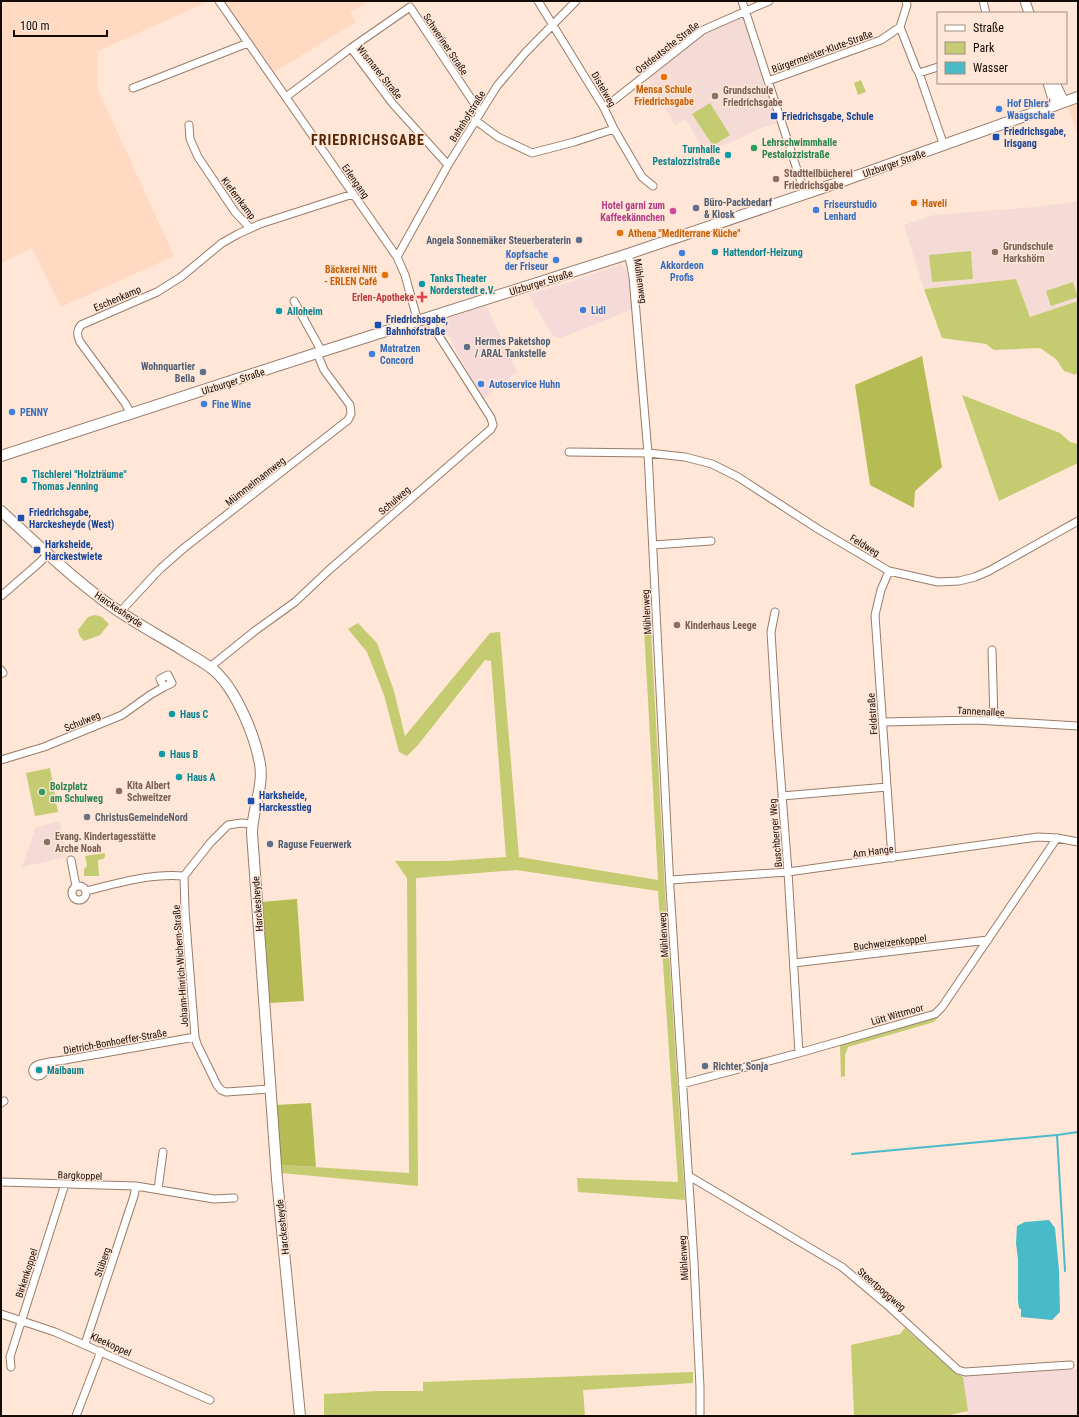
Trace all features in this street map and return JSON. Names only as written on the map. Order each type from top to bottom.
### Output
[{"type":"main road","name":"Ulzburger Straße","points":[[1,456],[628,254],[944,146],[1078,97]]},
{"type":"main road","name":"Harckesheyde","points":[[1,511],[48,554],[99,597],[120,612],[210,667],[221,678],[233,694],[242,711],[256,747],[260,765],[260,774],[252,824],[277,1179],[300,1416]]},
{"type":"street","name":"Erlengang","points":[[219,1],[397,257],[405,275],[418,322]]},
{"type":"street","name":"Distelweg","points":[[538,1],[604,108],[614,129],[642,177],[653,186]]},
{"type":"street","name":"Bahnhofstraße","points":[[397,257],[448,165],[497,86],[525,53],[576,1]]},
{"type":"street","points":[[742,1],[806,194]]},
{"type":"street","name":"Ostdeutsche Straße","points":[[604,108],[703,30],[769,1]]},
{"type":"street","points":[[906,1],[907,5],[900,26],[919,73],[944,146]]},
{"type":"street","points":[[983,1],[986,12]]},
{"type":"street","points":[[1025,1],[1029,12]]},
{"type":"street","name":"Schweriner Straße","points":[[351,48],[410,7],[480,112]]},
{"type":"street","name":"Bürgermeister-Klute-Straße","points":[[768,82],[881,40],[900,26]]},
{"type":"street","points":[[133,88],[248,42]]},
{"type":"street","name":"Wismarer Straße","points":[[286,97],[351,48],[394,104],[448,165]]},
{"type":"street","points":[[919,73],[937,67]]},
{"type":"street","points":[[1049,84],[1059,104]]},
{"type":"street","points":[[1055,84],[1059,104]]},
{"type":"street","points":[[475,120],[498,137],[532,153],[574,142],[614,129]]},
{"type":"street","name":"Kiefernkamp","points":[[189,125],[190,139],[198,157],[235,212],[250,228],[353,194]]},
{"type":"street","name":"Eschenkamp","points":[[131,414],[125,403],[80,342],[77,335],[78,329],[85,322],[157,292],[181,277],[222,244],[250,228]]},
{"type":"street","name":"Mühlenweg","points":[[628,254],[633,277],[648,453],[670,880],[689,1176],[700,1387],[700,1416]]},
{"type":"street","name":"Mümmelmannweg","points":[[120,612],[160,569],[184,548],[348,420],[351,414],[350,405],[324,370],[320,353],[294,301]]},
{"type":"street","name":"Schulweg","points":[[210,667],[256,630],[295,602],[328,570],[491,429],[493,425],[491,418],[429,318]]},
{"type":"street","points":[[569,452],[648,453]]},
{"type":"street","name":"Feldweg","points":[[648,453],[685,457],[712,464],[738,477],[818,529],[889,570],[938,582],[959,581],[975,577],[989,571],[1078,521]]},
{"type":"street","points":[[653,545],[711,541]]},
{"type":"street","points":[[1,596],[48,554]]},
{"type":"street","name":"Feldstraße","points":[[889,570],[881,590],[875,615],[892,858]]},
{"type":"street","name":"Buschberger Weg","points":[[775,612],[771,632],[799,1053]]},
{"type":"street","points":[[992,650],[994,721]]},
{"type":"street","name":"Schulweg","points":[[1,760],[44,747],[122,715],[164,687]]},
{"type":"street","name":"Tannenallee","points":[[883,722],[953,719],[1078,726]]},
{"type":"street","points":[[782,796],[887,787]]},
{"type":"street","points":[[86,891],[168,875],[184,876],[211,842],[228,825],[241,823],[252,824]]},
{"type":"street","name":"Am Hange","points":[[670,880],[788,872],[1038,837],[1057,838],[1078,842]]},
{"type":"street","name":"Lütt Wittmoor","points":[[682,1084],[799,1053],[935,1014],[942,1007],[1057,838]]},
{"type":"street","points":[[71,860],[76,886],[72,892],[75,899],[83,899],[86,891]]},
{"type":"street","name":"Johann-Hinrich-Wichern-Straße","points":[[184,876],[185,910],[195,1037],[197,1044],[217,1085],[221,1090],[226,1092],[270,1089]]},
{"type":"street","points":[[76,886],[82,886],[86,891]]},
{"type":"street","name":"Buchweizenkoppel","points":[[794,963],[988,940]]},
{"type":"street","name":"Dietrich-Bonhoeffer-Straße","points":[[39,1065],[109,1051],[195,1037]]},
{"type":"street","points":[[158,1189],[163,1152]]},
{"type":"street","name":"Steertpoggweg","points":[[689,1176],[842,1267],[886,1304],[958,1370],[965,1372],[1070,1365]]},
{"type":"street","name":"Bargkoppel","points":[[1,1182],[136,1186],[214,1199],[234,1198]]},
{"type":"street","name":"Birkenkoppel","points":[[11,1368],[10,1357],[65,1184]]},
{"type":"street","name":"Stüberg","points":[[85,1344],[133,1201],[136,1186]]},
{"type":"street","name":"Kleekoppel","points":[[1,1314],[55,1332],[85,1344],[210,1400]]},
{"type":"street","points":[[76,1416],[101,1351]]},
{"type":"shaded area","points":[[1,1],[209,1],[98,51],[98,90],[174,256],[61,307],[32,248],[1,263]]},
{"type":"shaded area","points":[[224,1],[370,1],[350,12],[356,22],[274,72]]},
{"type":"shaded area","name":"Grundschule Friedrichsgabe","points":[[746,12],[781,122],[758,129],[737,140],[705,152],[685,119],[675,125],[646,76],[703,30]]},
{"type":"shaded area","points":[[1078,103],[1078,136],[1068,107]]},
{"type":"shaded area","name":"Grundschule Harkshörn","points":[[1078,201],[1078,301],[1030,317],[1016,279],[924,289],[904,225],[934,215],[1036,207]]},
{"type":"shaded area","points":[[621,264],[627,272],[633,309],[560,338],[553,336],[528,294],[568,283]]},
{"type":"shaded area","points":[[486,305],[517,372],[482,399],[441,321]]},
{"type":"shaded area","name":"Evang. Kindertagesstätte Arche Noah","points":[[59,821],[67,857],[22,867],[36,827]]},
{"type":"shaded area","points":[[1078,1369],[1078,1416],[968,1416],[963,1377]]},
{"type":"green space","points":[[861,80],[866,92],[858,95],[854,83]]},
{"type":"green space","points":[[710,103],[730,135],[713,146],[692,114]]},
{"type":"green space","points":[[971,251],[973,279],[932,282],[929,255]]},
{"type":"green space","points":[[1016,279],[1030,317],[1078,301],[1078,371],[1076,375],[1064,371],[1056,359],[1040,348],[994,350],[986,344],[942,338],[924,289]]},
{"type":"green space","points":[[1073,282],[1078,297],[1051,306],[1046,291]]},
{"type":"green space","points":[[922,356],[942,467],[915,491],[914,508],[870,485],[855,385]]},
{"type":"green space","points":[[962,395],[1060,433],[1070,442],[1078,444],[1078,463],[999,501]]},
{"type":"green space","points":[[642,593],[649,593],[665,891],[685,1200],[578,1192],[577,1178],[678,1182],[658,891],[516,870],[416,878],[418,1186],[282,1173],[281,1165],[409,1173],[407,878],[395,861],[446,861],[506,857],[491,661],[485,660],[418,745],[407,756],[399,752],[384,695],[367,652],[348,629],[358,623],[377,643],[394,691],[405,736],[490,633],[500,632],[519,857],[658,880]]},
{"type":"green space","points":[[95,615],[102,617],[109,624],[100,635],[84,641],[79,635],[78,630],[88,617]]},
{"type":"green space","name":"Bolzplatz am Schulweg","points":[[50,768],[58,812],[35,816],[26,773]]},
{"type":"green space","points":[[105,853],[105,857],[103,859],[98,860],[99,876],[84,876],[84,869],[87,866],[85,856]]},
{"type":"green space","points":[[297,899],[304,1001],[269,1003],[261,902]]},
{"type":"green space","points":[[939,1016],[934,1022],[848,1047],[845,1055],[845,1076],[841,1077],[840,1045]]},
{"type":"green space","points":[[311,1103],[316,1167],[281,1165],[276,1105]]},
{"type":"green space","points":[[905,1328],[955,1373],[963,1377],[968,1411],[945,1416],[854,1416],[851,1345],[900,1334]]},
{"type":"green space","points":[[693,1372],[693,1383],[583,1390],[585,1416],[324,1416],[324,1394],[378,1391],[423,1391],[423,1382]]},
{"type":"water","points":[[1049,1220],[1055,1228],[1059,1270],[1060,1312],[1052,1320],[1021,1317],[1021,1309],[1019,1308],[1018,1301],[1018,1260],[1016,1243],[1017,1226],[1025,1222]]},
{"type":"waterway","points":[[1065,1271],[1057,1135],[1078,1132]]},
{"type":"waterway","points":[[852,1154],[1057,1135]]},
{"type":"place","name":"Mensa Schule Friedrichsgabe","points":[[664,77]]},
{"type":"place","name":"Grundschule Friedrichsgabe","points":[[715,96]]},
{"type":"place","name":"Hof Ehlers' Waagschale","points":[[999,109]]},
{"type":"place","name":"Friedrichsgabe, Schule","points":[[774,116]]},
{"type":"place","name":"Friedrichsgabe, Irisgang","points":[[996,137]]},
{"type":"place","name":"Lehrschwimmhalle Pestalozzistraße","points":[[754,148]]},
{"type":"place","name":"Turnhalle Pestalozzistraße","points":[[728,155]]},
{"type":"place","name":"Stadtteilbücherei Friedrichsgabe","points":[[776,179]]},
{"type":"place","name":"Haveli","points":[[914,203]]},
{"type":"place","name":"Büro-Packbedarf & Kiosk","points":[[696,208]]},
{"type":"place","name":"Friseurstudio Lenhard","points":[[816,210]]},
{"type":"place","name":"Hotel garni zum Kaffeekännchen","points":[[673,211]]},
{"type":"place","name":"Athena \"Mediterrane Küche\"","points":[[620,233]]},
{"type":"place","name":"Angela Sonnemäker Steuerberaterin","points":[[579,240]]},
{"type":"place","name":"Hattendorf-Heizung","points":[[715,252]]},
{"type":"place","name":"Grundschule Harkshörn","points":[[995,252]]},
{"type":"place","name":"Akkordeon Profis","points":[[682,253]]},
{"type":"place","name":"Kopfsache der Friseur","points":[[556,260]]},
{"type":"place","name":"Bäckerei Nitt - ERLEN Café","points":[[385,275]]},
{"type":"place","name":"Tanks Theater Norderstedt e.V.","points":[[422,284]]},
{"type":"place","name":"Erlen-Apotheke","points":[[422,297]]},
{"type":"place","name":"Lidl","points":[[583,310]]},
{"type":"place","name":"Alloheim","points":[[279,311]]},
{"type":"place","name":"Friedrichsgabe, Bahnhofstraße","points":[[378,325]]},
{"type":"place","name":"Hermes Paketshop / ARAL Tankstelle","points":[[467,347]]},
{"type":"place","name":"Matratzen Concord","points":[[372,354]]},
{"type":"place","name":"Wohnquartier Bella","points":[[203,372]]},
{"type":"place","name":"Autoservice Huhn","points":[[481,384]]},
{"type":"place","name":"Fine Wine","points":[[204,404]]},
{"type":"place","name":"PENNY","points":[[12,412]]},
{"type":"place","name":"Tischlerei \"Holzträume\" Thomas Jenning","points":[[24,480]]},
{"type":"place","name":"Friedrichsgabe, Harckesheyde (West)","points":[[21,518]]},
{"type":"place","name":"Harksheide, Harckestwiete","points":[[37,550]]},
{"type":"place","name":"Kinderhaus Leege","points":[[677,625]]},
{"type":"place","name":"Haus C","points":[[172,714]]},
{"type":"place","name":"Haus B","points":[[162,754]]},
{"type":"place","name":"Haus A","points":[[179,777]]},
{"type":"place","name":"Kita Albert Schweitzer","points":[[119,791]]},
{"type":"place","name":"Bolzplatz am Schulweg","points":[[42,792]]},
{"type":"place","name":"Harksheide, Harckesstieg","points":[[251,801]]},
{"type":"place","name":"ChristusGemeindeNord","points":[[87,817]]},
{"type":"place","name":"Evang. Kindertagesstätte Arche Noah","points":[[47,842]]},
{"type":"place","name":"Raguse Feuerwerk","points":[[270,844]]},
{"type":"place","name":"Richter, Sonja","points":[[705,1066]]},
{"type":"place","name":"Maibaum","points":[[39,1070]]},
{"type":"district","name":"FRIEDRICHSGABE","points":[[368,140]]}]
